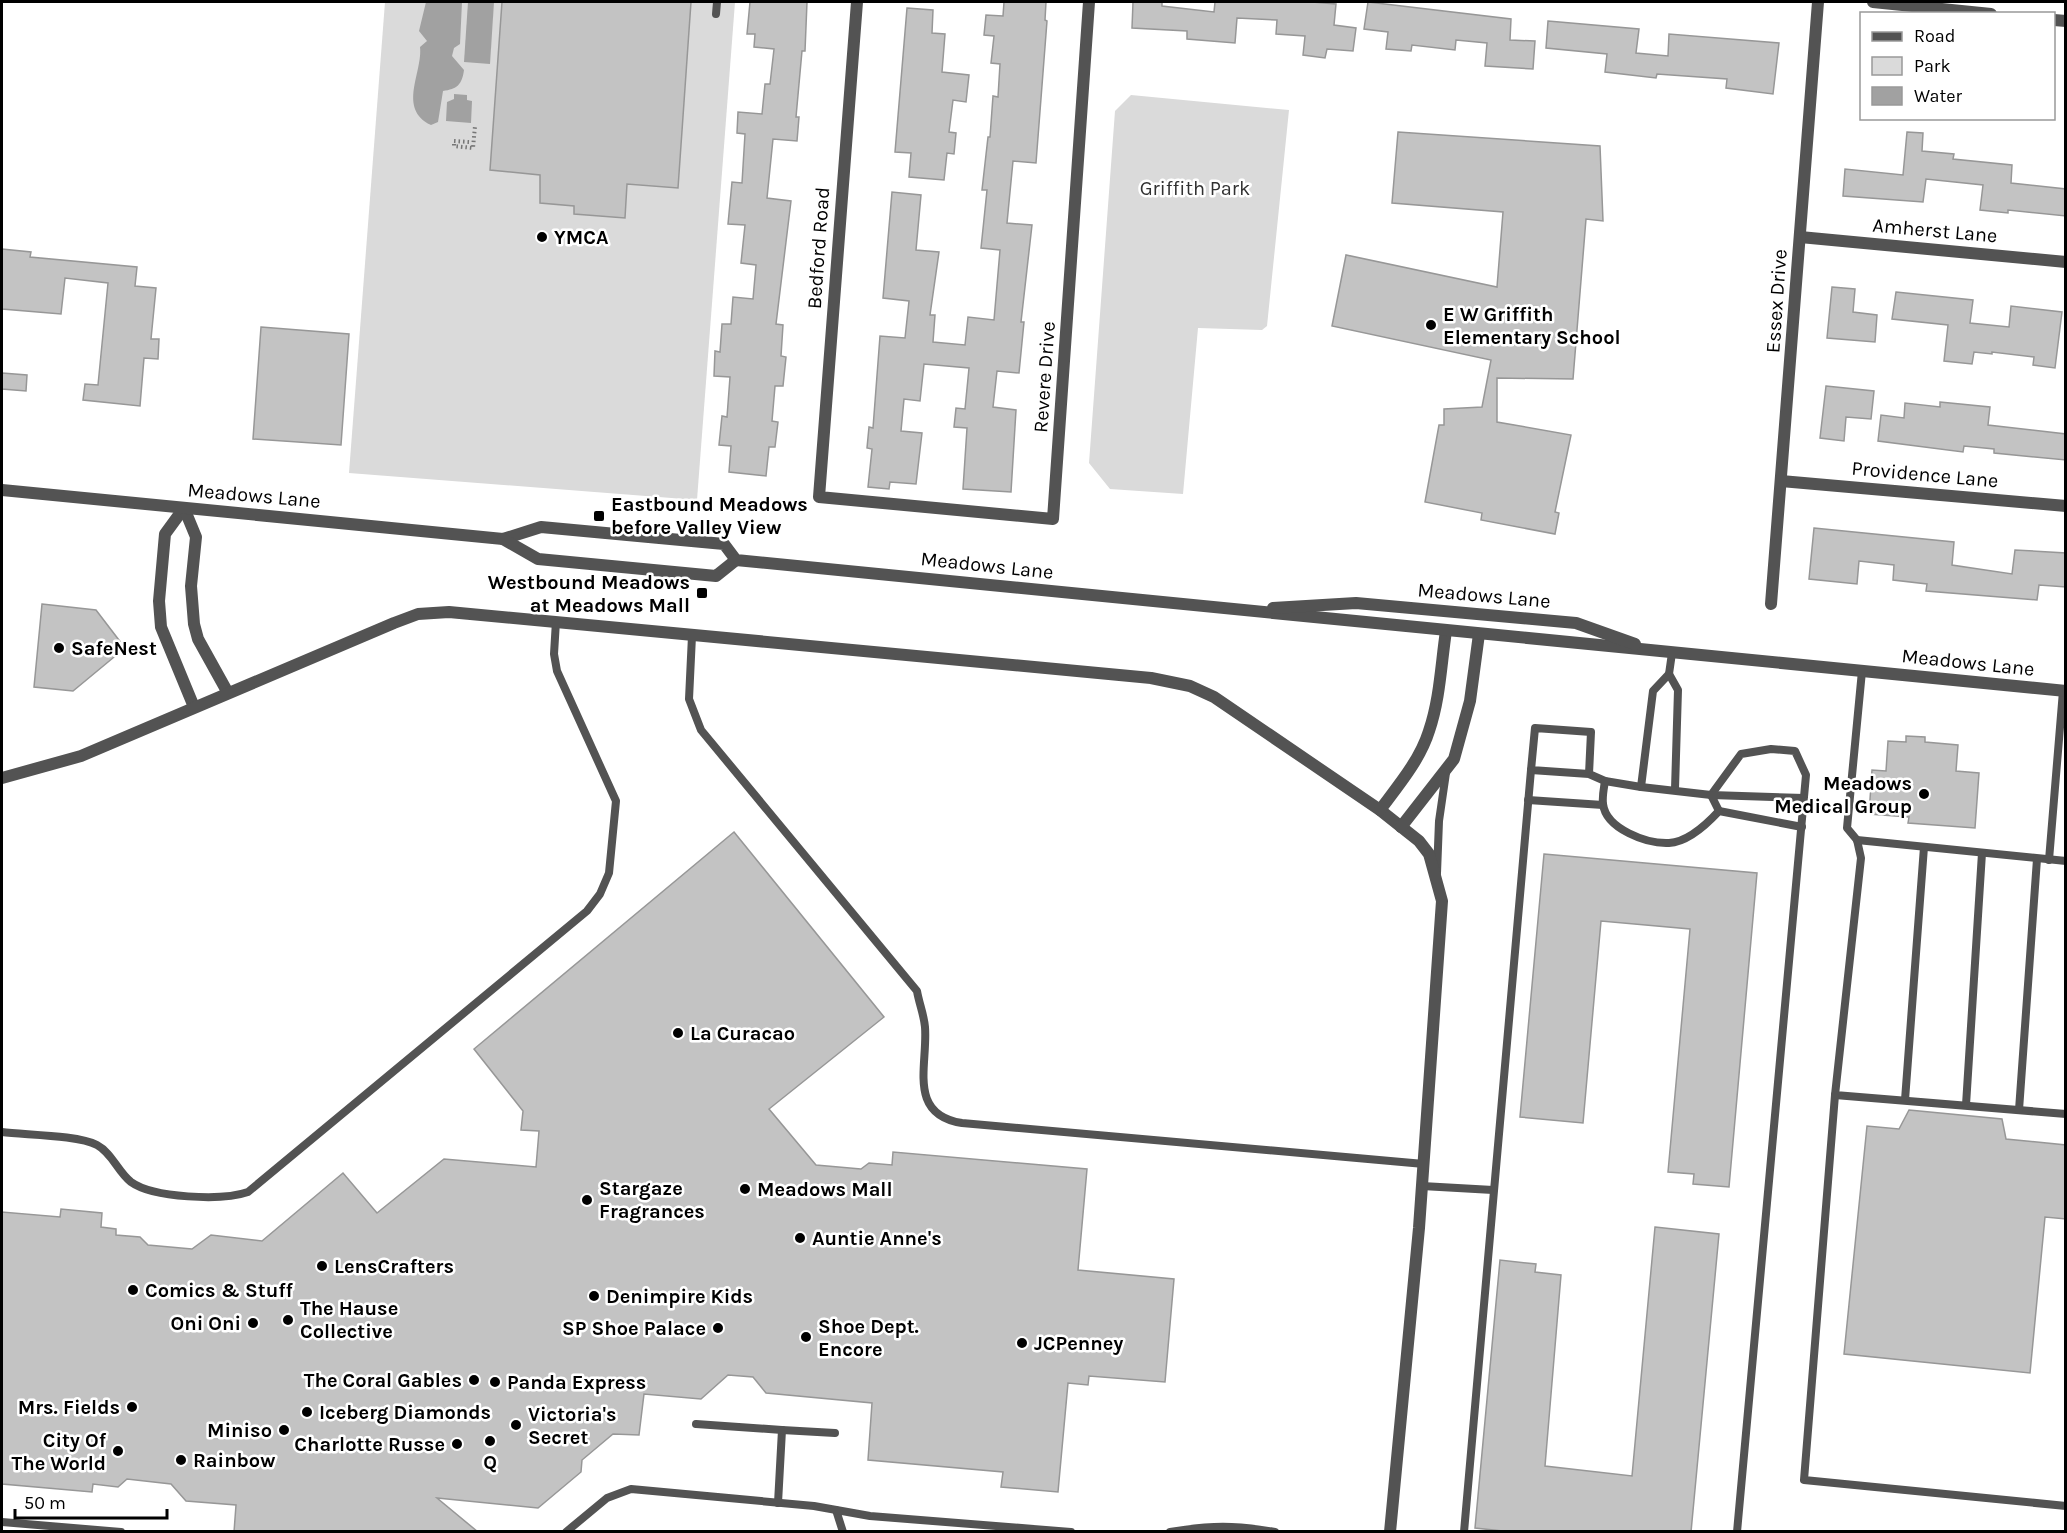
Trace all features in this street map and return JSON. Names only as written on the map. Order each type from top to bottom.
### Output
[{"type":"street","name":"Bedford Road","points":[[819,497],[857,2]]},
{"type":"street","name":"Revere Drive","points":[[819,497],[1053,519],[1089,2]]},
{"type":"street","name":"Essex Drive","points":[[1771,604],[1818,2]]},
{"type":"street","points":[[1873,2],[1971,12]]},
{"type":"street","name":"Amherst Lane","points":[[1800,237],[2066,262]]},
{"type":"street","name":"Providence Lane","points":[[1781,481],[2066,506]]},
{"type":"street","name":"Meadows Lane","points":[[2,490],[502,538],[541,527],[723,544],[736,560]]},
{"type":"street","points":[[184,508],[196,537],[191,586],[194,624],[198,639],[228,693]]},
{"type":"street","points":[[184,508],[165,534],[159,601],[161,627],[194,706]]},
{"type":"street","name":"Meadows Lane","points":[[502,538],[538,559],[716,576],[736,560],[2064,691]]},
{"type":"street","name":"Meadows Lane","points":[[1235,610],[1356,603],[1576,623],[1653,651]]},
{"type":"street","points":[[2,778],[81,756],[194,706],[418,614],[449,612],[1177,682],[1224,703],[1380,810],[1401,827],[1429,854],[1442,901],[1424,1164],[1390,1532]]},
{"type":"street","points":[[1380,810],[1408,772],[1429,733],[1437,702],[1446,631]]},
{"type":"street","points":[[1401,827],[1454,759],[1464,731],[1479,634]]},
{"type":"lane","points":[[716,14],[717,2]]},
{"type":"lane","points":[[2,1132],[89,1142],[105,1151],[132,1182],[149,1190],[226,1197],[248,1192],[587,911],[600,894],[609,873],[616,801],[557,671],[554,654],[556,621]]},
{"type":"lane","points":[[692,636],[688,689],[692,710],[701,730],[917,991],[925,1028],[923,1083],[928,1101],[938,1115],[953,1122],[975,1125],[1424,1164]]},
{"type":"lane","points":[[1672,653],[1670,675],[1678,690],[1675,789]]},
{"type":"lane","points":[[1862,671],[1847,828],[1857,840],[1861,858],[1835,1095],[1804,1480],[2066,1506]]},
{"type":"lane","points":[[1641,787],[1653,691],[1670,675]]},
{"type":"lane","points":[[2049,860],[2064,691]]},
{"type":"lane","points":[[1464,1532],[1535,728],[1591,732],[1589,774]]},
{"type":"lane","points":[[1711,795],[1741,754],[1771,749],[1794,751],[1806,775],[1737,1532]]},
{"type":"lane","points":[[1531,770],[1589,774],[1605,781],[1711,795],[1804,798]]},
{"type":"lane","points":[[1437,877],[1439,821],[1446,771]]},
{"type":"lane","points":[[1605,781],[1603,805],[1611,823],[1634,836],[1670,843],[1705,827],[1719,811]]},
{"type":"lane","points":[[1711,795],[1719,811]]},
{"type":"lane","points":[[1528,800],[1603,805]]},
{"type":"lane","points":[[1719,811],[1802,827]]},
{"type":"lane","points":[[1857,840],[2066,861]]},
{"type":"lane","points":[[1905,1100],[1924,847]]},
{"type":"lane","points":[[1965,1105],[1982,853]]},
{"type":"lane","points":[[2019,1110],[2037,859]]},
{"type":"lane","points":[[1835,1095],[2066,1114]]},
{"type":"lane","points":[[1422,1186],[1493,1190]]},
{"type":"lane","points":[[696,1424],[835,1433]]},
{"type":"lane","points":[[778,1503],[783,1430]]},
{"type":"lane","points":[[566,1532],[608,1498],[631,1490],[778,1503],[870,1516],[1071,1532]]},
{"type":"lane","points":[[836,1510],[843,1532]]},
{"type":"lane","points":[[2,1522],[121,1532]]},
{"type":"lane","points":[[1170,1532],[1213,1525],[1237,1525],[1275,1532]]},
{"type":"path","points":[[469,142],[454,141],[454,146],[473,148],[475,126]]},
{"type":"green space","name":"YMCA","points":[[385,2],[735,2],[697,500],[349,473]]},
{"type":"green space","name":"Griffith Park","points":[[1131,95],[1289,110],[1267,326],[1262,330],[1198,328],[1183,494],[1110,489],[1089,463],[1115,111]]},
{"type":"water","points":[[426,2],[462,2],[460,44],[454,48],[452,56],[464,70],[463,75],[458,85],[443,91],[438,122],[431,125],[415,110],[413,100],[420,47],[427,41],[419,31]]},
{"type":"water","points":[[468,2],[494,2],[490,64],[464,62]]},
{"type":"water","points":[[454,94],[467,95],[467,100],[472,101],[471,123],[446,121],[447,102],[454,99]]},
{"type":"building","name":"YMCA","points":[[502,2],[691,2],[678,188],[627,184],[625,218],[574,214],[574,206],[540,203],[540,175],[490,170]]},
{"type":"building","points":[[750,2],[807,2],[805,51],[802,51],[796,117],[799,117],[797,141],[773,139],[767,198],[791,201],[776,324],[783,325],[781,356],[786,357],[783,386],[775,386],[772,421],[778,422],[775,447],[769,447],[766,476],[729,472],[731,446],[719,445],[722,416],[727,417],[730,377],[714,376],[715,351],[720,352],[722,324],[731,324],[733,297],[753,299],[756,265],[741,263],[745,225],[728,224],[732,182],[742,183],[745,134],[737,133],[738,112],[762,114],[765,84],[770,84],[774,49],[754,47],[755,34],[747,34]]},
{"type":"building","points":[[1004,2],[1046,2],[1045,20],[1047,21],[1036,163],[1013,161],[1007,223],[1032,225],[1021,322],[1024,322],[1019,373],[997,371],[993,407],[1016,410],[1011,492],[963,489],[967,428],[954,427],[956,408],[965,409],[969,368],[924,364],[920,401],[904,399],[901,431],[922,433],[916,484],[890,482],[889,489],[868,487],[872,449],[867,448],[869,427],[873,428],[880,336],[905,338],[909,301],[883,298],[892,192],[921,195],[916,250],[939,252],[930,315],[935,315],[933,342],[965,345],[968,317],[994,320],[1000,250],[981,248],[987,190],[982,190],[993,96],[998,97],[1000,64],[991,63],[994,36],[984,35],[986,15],[1003,16]]},
{"type":"building","points":[[1133,2],[1162,2],[1162,6],[1214,12],[1215,2],[1336,4],[1334,25],[1356,28],[1353,51],[1327,49],[1325,58],[1303,55],[1305,36],[1276,34],[1277,20],[1237,18],[1235,43],[1187,39],[1187,31],[1132,28]]},
{"type":"building","points":[[1368,2],[1511,19],[1510,40],[1535,41],[1533,69],[1485,66],[1487,43],[1456,40],[1455,50],[1412,45],[1411,51],[1386,49],[1388,32],[1364,29]]},
{"type":"building","points":[[907,8],[933,10],[932,33],[945,34],[942,72],[969,75],[966,102],[953,100],[949,132],[956,133],[954,154],[947,153],[944,180],[909,177],[911,153],[895,152]]},
{"type":"building","points":[[1548,21],[1639,29],[1636,53],[1668,56],[1669,34],[1779,43],[1773,94],[1726,88],[1727,79],[1657,74],[1656,78],[1605,72],[1607,54],[1546,48]]},
{"type":"building","points":[[1398,132],[1600,146],[1603,221],[1586,219],[1573,379],[1497,378],[1497,422],[1571,435],[1555,512],[1559,513],[1555,534],[1481,520],[1482,513],[1425,502],[1439,425],[1444,425],[1444,409],[1482,407],[1491,360],[1332,326],[1346,255],[1497,287],[1503,212],[1392,203]]},
{"type":"building","points":[[1907,132],[1923,133],[1922,151],[1954,154],[1953,159],[2012,165],[2011,183],[2066,189],[2066,216],[2008,210],[2008,213],[1980,210],[1983,185],[1926,179],[1923,202],[1843,196],[1845,169],[1903,175]]},
{"type":"building","points":[[2,249],[31,252],[30,257],[137,267],[135,286],[156,288],[151,339],[159,339],[158,359],[144,358],[140,406],[83,400],[85,384],[98,385],[108,283],[65,278],[61,314],[2,309]]},
{"type":"building","points":[[1832,287],[1855,289],[1853,312],[1877,315],[1875,342],[1827,338]]},
{"type":"building","points":[[1896,292],[1973,300],[1970,323],[2009,327],[2011,306],[2062,312],[2055,368],[2033,365],[2034,357],[1992,352],[1992,354],[1974,352],[1972,364],[1944,361],[1948,325],[1892,319]]},
{"type":"building","points":[[261,327],[349,334],[341,445],[253,439]]},
{"type":"building","points":[[2,373],[27,375],[26,391],[2,389]]},
{"type":"building","points":[[1826,386],[1874,391],[1871,419],[1846,417],[1844,441],[1820,438]]},
{"type":"building","points":[[1940,402],[1990,407],[1988,425],[2066,434],[2066,460],[1994,453],[1994,449],[1964,446],[1963,452],[1878,441],[1881,415],[1904,418],[1905,403],[1940,407]]},
{"type":"building","points":[[1814,528],[1954,542],[1952,565],[2012,574],[2015,550],[2066,553],[2066,587],[2039,585],[2037,600],[1926,591],[1927,584],[1893,580],[1894,565],[1859,561],[1857,584],[1809,579]]},
{"type":"building","name":"SafeNest","points":[[42,604],[96,610],[125,648],[73,691],[34,687]]},
{"type":"building","name":"Meadows Medical Group","points":[[1906,736],[1925,737],[1925,742],[1958,745],[1956,771],[1979,773],[1975,828],[1908,823],[1909,817],[1869,814],[1872,770],[1886,771],[1888,741],[1906,742]]},
{"type":"building","name":"Meadows Mall","points":[[734,832],[884,1017],[769,1109],[816,1165],[861,1169],[869,1163],[892,1165],[893,1152],[1087,1169],[1078,1270],[1174,1279],[1165,1382],[1089,1376],[1088,1385],[1068,1383],[1058,1492],[1001,1487],[1003,1472],[868,1460],[872,1403],[766,1393],[753,1377],[728,1375],[701,1399],[644,1394],[639,1435],[613,1434],[582,1460],[581,1472],[538,1508],[437,1498],[478,1532],[234,1532],[236,1505],[186,1501],[171,1484],[127,1479],[118,1487],[93,1484],[92,1492],[2,1484],[2,1212],[60,1217],[61,1209],[102,1213],[101,1227],[116,1229],[116,1235],[140,1237],[148,1245],[192,1249],[211,1235],[262,1241],[343,1173],[377,1213],[444,1159],[536,1167],[539,1131],[521,1130],[523,1111],[474,1049]]},
{"type":"building","points":[[1544,854],[1757,873],[1729,1187],[1693,1184],[1694,1174],[1668,1172],[1690,929],[1601,921],[1583,1123],[1520,1117]]},
{"type":"building","points":[[1909,1110],[2002,1119],[2006,1139],[2066,1145],[2066,1219],[2045,1217],[2030,1373],[1844,1354],[1867,1126],[1899,1129]]},
{"type":"building","points":[[1655,1227],[1719,1234],[1691,1532],[1512,1532],[1475,1528],[1500,1260],[1536,1264],[1535,1272],[1561,1275],[1545,1466],[1632,1476]]},
{"type":"place","name":"YMCA","points":[[542,237]]},
{"type":"place","name":"E W Griffith Elementary School","points":[[1431,325]]},
{"type":"place","name":"Eastbound Meadows before Valley View","points":[[599,516]]},
{"type":"place","name":"Westbound Meadows at Meadows Mall","points":[[702,593]]},
{"type":"place","name":"SafeNest","points":[[59,648]]},
{"type":"place","name":"Meadows Medical Group","points":[[1924,794]]},
{"type":"place","name":"La Curacao","points":[[678,1033]]},
{"type":"place","name":"Meadows Mall","points":[[745,1189]]},
{"type":"place","name":"Stargaze Fragrances","points":[[587,1200]]},
{"type":"place","name":"Auntie Anne's","points":[[800,1238]]},
{"type":"place","name":"LensCrafters","points":[[322,1266]]},
{"type":"place","name":"Comics & Stuff","points":[[133,1290]]},
{"type":"place","name":"Denimpire Kids","points":[[594,1296]]},
{"type":"place","name":"The Hause Collective","points":[[288,1320]]},
{"type":"place","name":"Oni Oni","points":[[253,1323]]},
{"type":"place","name":"SP Shoe Palace","points":[[718,1328]]},
{"type":"place","name":"Shoe Dept. Encore","points":[[806,1337]]},
{"type":"place","name":"JCPenney","points":[[1022,1343]]},
{"type":"place","name":"The Coral Gables","points":[[474,1380]]},
{"type":"place","name":"Panda Express","points":[[495,1382]]},
{"type":"place","name":"Mrs. Fields","points":[[132,1407]]},
{"type":"place","name":"Iceberg Diamonds","points":[[307,1412]]},
{"type":"place","name":"Victoria's Secret","points":[[516,1425]]},
{"type":"place","name":"Miniso","points":[[284,1430]]},
{"type":"place","name":"Q","points":[[490,1441]]},
{"type":"place","name":"Charlotte Russe","points":[[457,1444]]},
{"type":"place","name":"City Of The World","points":[[118,1451]]},
{"type":"place","name":"Rainbow","points":[[181,1460]]}]
